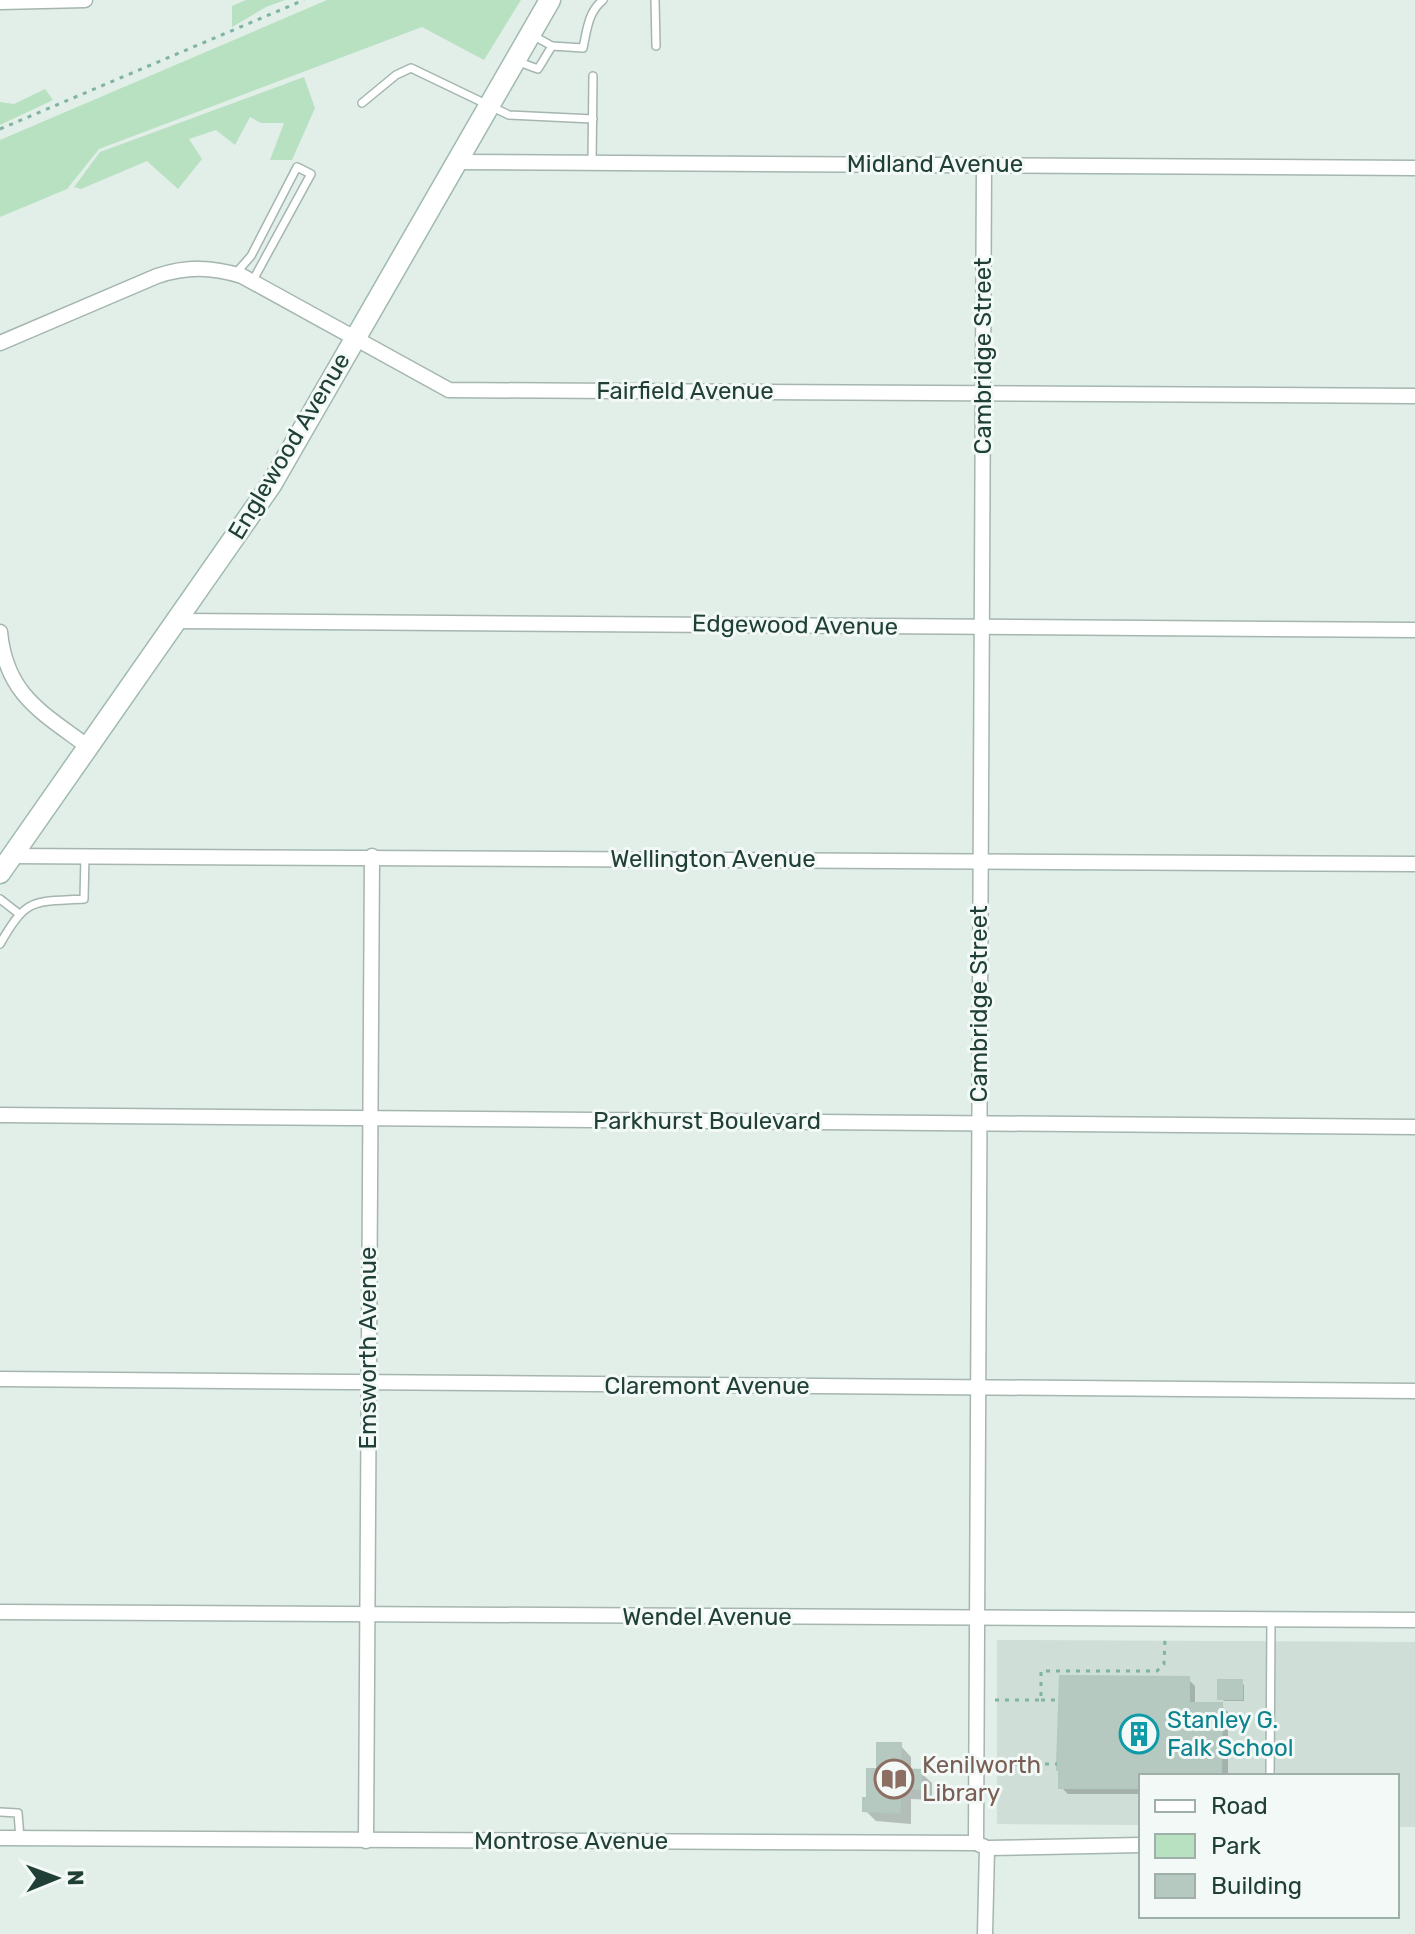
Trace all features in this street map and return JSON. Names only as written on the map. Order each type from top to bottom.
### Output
[{"type":"street","points":[[0,2],[85,0]]},
{"type":"street","name":"Englewood Avenue","points":[[5,864],[271,485],[550,0]]},
{"type":"street","name":"Midland Avenue","points":[[455,162],[1415,168]]},
{"type":"street","name":"Cambridge Street","points":[[984,164],[976,1388],[981,1846],[985,1934]]},
{"type":"street","name":"Fairfield Avenue","points":[[0,343],[177,270],[198,268],[235,274],[252,282],[449,390],[1415,396]]},
{"type":"street","name":"Edgewood Avenue","points":[[175,621],[1415,630]]},
{"type":"street","points":[[0,632],[7,668],[17,689],[29,703],[87,746]]},
{"type":"street","name":"Wellington Avenue","points":[[5,864],[85,856],[372,856],[1415,864]]},
{"type":"street","name":"Emsworth Avenue","points":[[366,1841],[372,856]]},
{"type":"street","name":"Parkhurst Boulevard","points":[[0,1115],[1415,1127]]},
{"type":"street","name":"Claremont Avenue","points":[[0,1379],[1415,1391]]},
{"type":"street","name":"Wendel Avenue","points":[[0,1612],[1415,1620]]},
{"type":"street","name":"Montrose Avenue","points":[[0,1838],[1139,1845]]},
{"type":"lane","points":[[529,33],[552,46],[583,48],[589,20],[603,0]]},
{"type":"lane","points":[[655,0],[656,46]]},
{"type":"lane","points":[[514,60],[538,69],[552,46]]},
{"type":"lane","points":[[362,103],[396,75],[411,68],[509,115],[593,119]]},
{"type":"lane","points":[[592,163],[593,76]]},
{"type":"lane","points":[[235,274],[251,256],[297,167],[311,174],[252,282]]},
{"type":"lane","points":[[0,944],[18,913],[40,901],[84,899],[85,856]]},
{"type":"lane","points":[[0,899],[18,913]]},
{"type":"lane","points":[[1270,1774],[1271,1620]]},
{"type":"lane","points":[[0,1812],[18,1813],[20,1838]]},
{"type":"path","points":[[0,129],[304,0]]},
{"type":"path","points":[[1041,1700],[1041,1671],[1157,1671],[1164,1664],[1165,1638]]},
{"type":"path","points":[[995,1700],[1057,1700]]},
{"type":"path","points":[[995,1764],[1057,1764]]},
{"type":"shaded area","points":[[997,1640],[1415,1642],[1415,1827],[1399,1827],[1399,1774],[1139,1774],[1139,1825],[997,1824]]},
{"type":"green space","points":[[246,0],[285,0],[232,27],[232,6]]},
{"type":"green space","points":[[327,0],[521,0],[484,60],[422,27],[99,149],[67,189],[0,217],[0,140]]},
{"type":"green space","points":[[304,77],[315,108],[292,160],[270,160],[284,123],[261,123],[250,117],[235,145],[216,130],[189,139],[202,159],[178,189],[147,161],[81,189],[74,187],[100,152]]},
{"type":"green space","points":[[45,89],[53,100],[0,125],[0,102],[14,104]]},
{"type":"building","name":"Stanley G. Falk School","points":[[1060,1676],[1189,1677],[1189,1703],[1222,1703],[1221,1774],[1139,1774],[1139,1788],[1059,1788]]},
{"type":"building","points":[[1218,1680],[1242,1680],[1242,1699],[1218,1699]]},
{"type":"building","name":"Kenilworth Library","points":[[877,1743],[901,1743],[900,1769],[921,1770],[921,1789],[900,1789],[900,1813],[863,1811],[863,1798],[867,1798],[867,1769],[877,1769]]},
{"type":"place","name":"Stanley G. Falk School","points":[[1139,1734]]},
{"type":"place","name":"Kenilworth Library","points":[[894,1779]]}]
